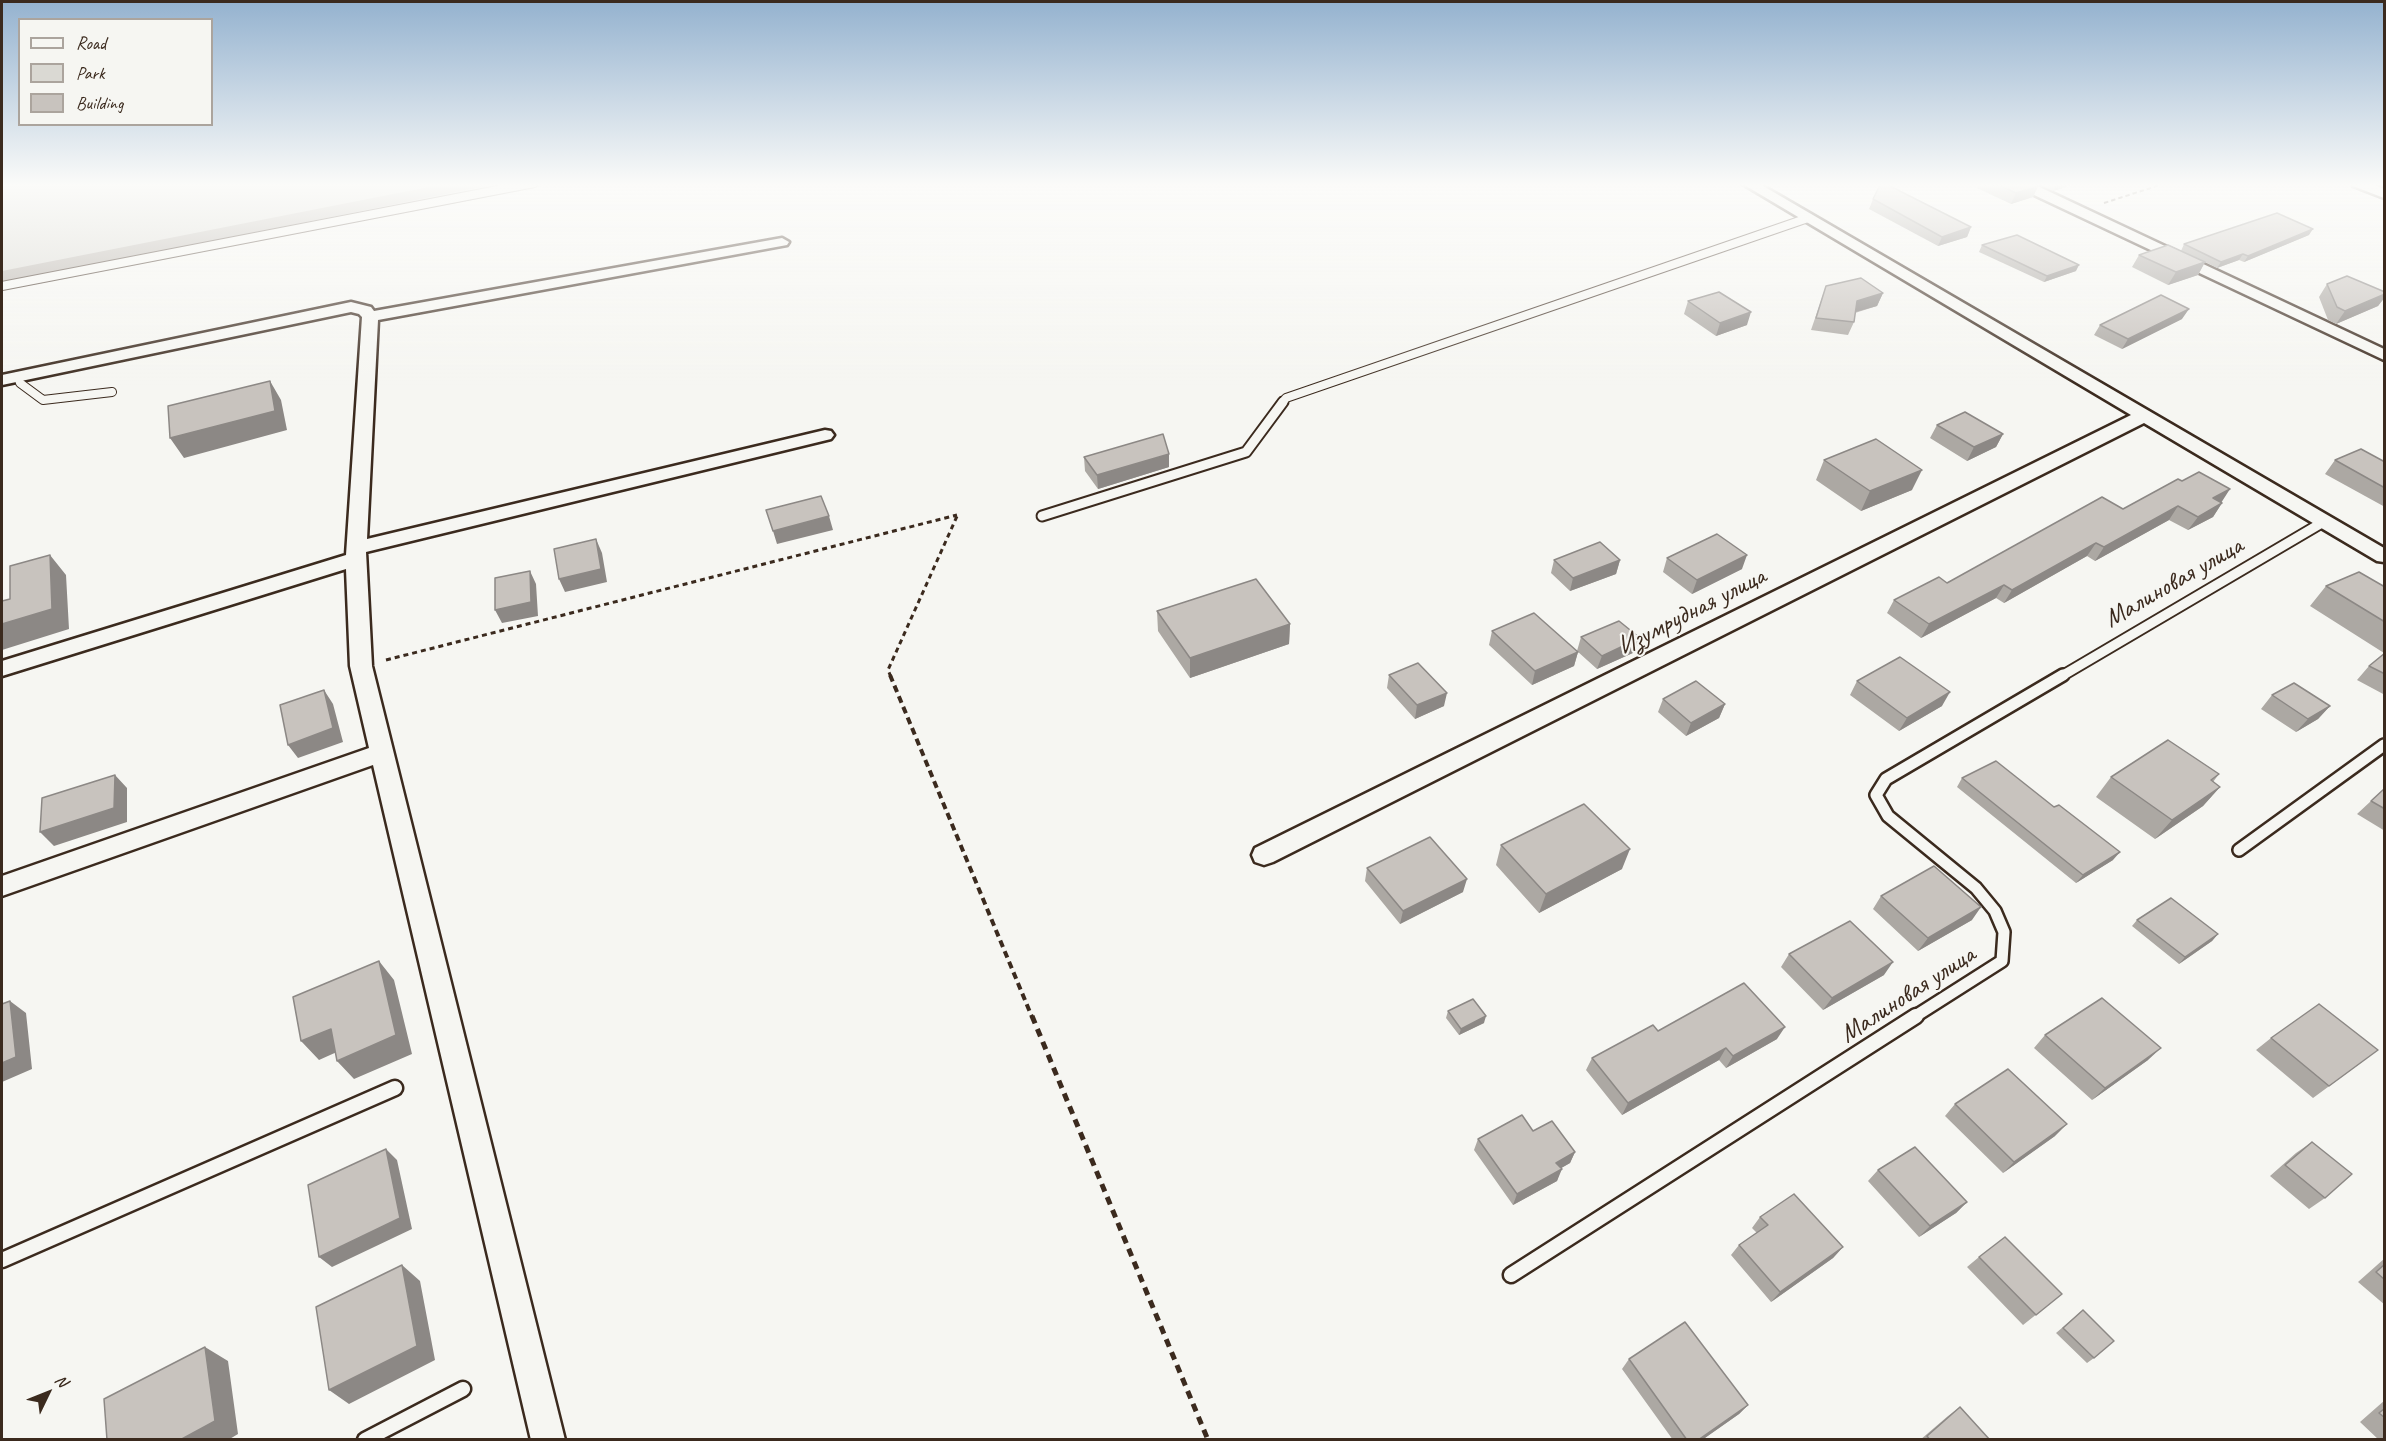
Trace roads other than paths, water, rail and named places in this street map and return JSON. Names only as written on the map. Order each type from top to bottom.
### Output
[{"type":"street","points":[[370,317],[737,250]]},
{"type":"street","points":[[1863,250],[2385,556]]},
{"type":"street","points":[[2161,250],[2385,355]]},
{"type":"street","points":[[10,378],[351,307],[365,310],[370,317],[357,553],[361,666],[548,1440]]},
{"type":"street","name":"Изумрудная улица","points":[[1264,855],[2144,416]]},
{"type":"street","points":[[2,669],[357,553],[825,435]]},
{"type":"street","points":[[2,886],[382,753]]},
{"type":"lane","points":[[2,286],[187,250]]},
{"type":"lane","points":[[1042,516],[1246,452],[1286,398],[1714,250]]},
{"type":"lane","points":[[10,378],[43,400],[112,392]]},
{"type":"lane","name":"Малиновая улица","points":[[1511,1275],[2002,961],[2004,932],[1995,911],[1976,888],[1888,816],[1876,795],[1886,778],[2325,521]]},
{"type":"lane","points":[[2239,850],[2385,745]]},
{"type":"lane","points":[[2,1260],[395,1088]]},
{"type":"lane","points":[[365,1440],[463,1389]]},
{"type":"waterway","points":[[2,277],[137,250]]}]
